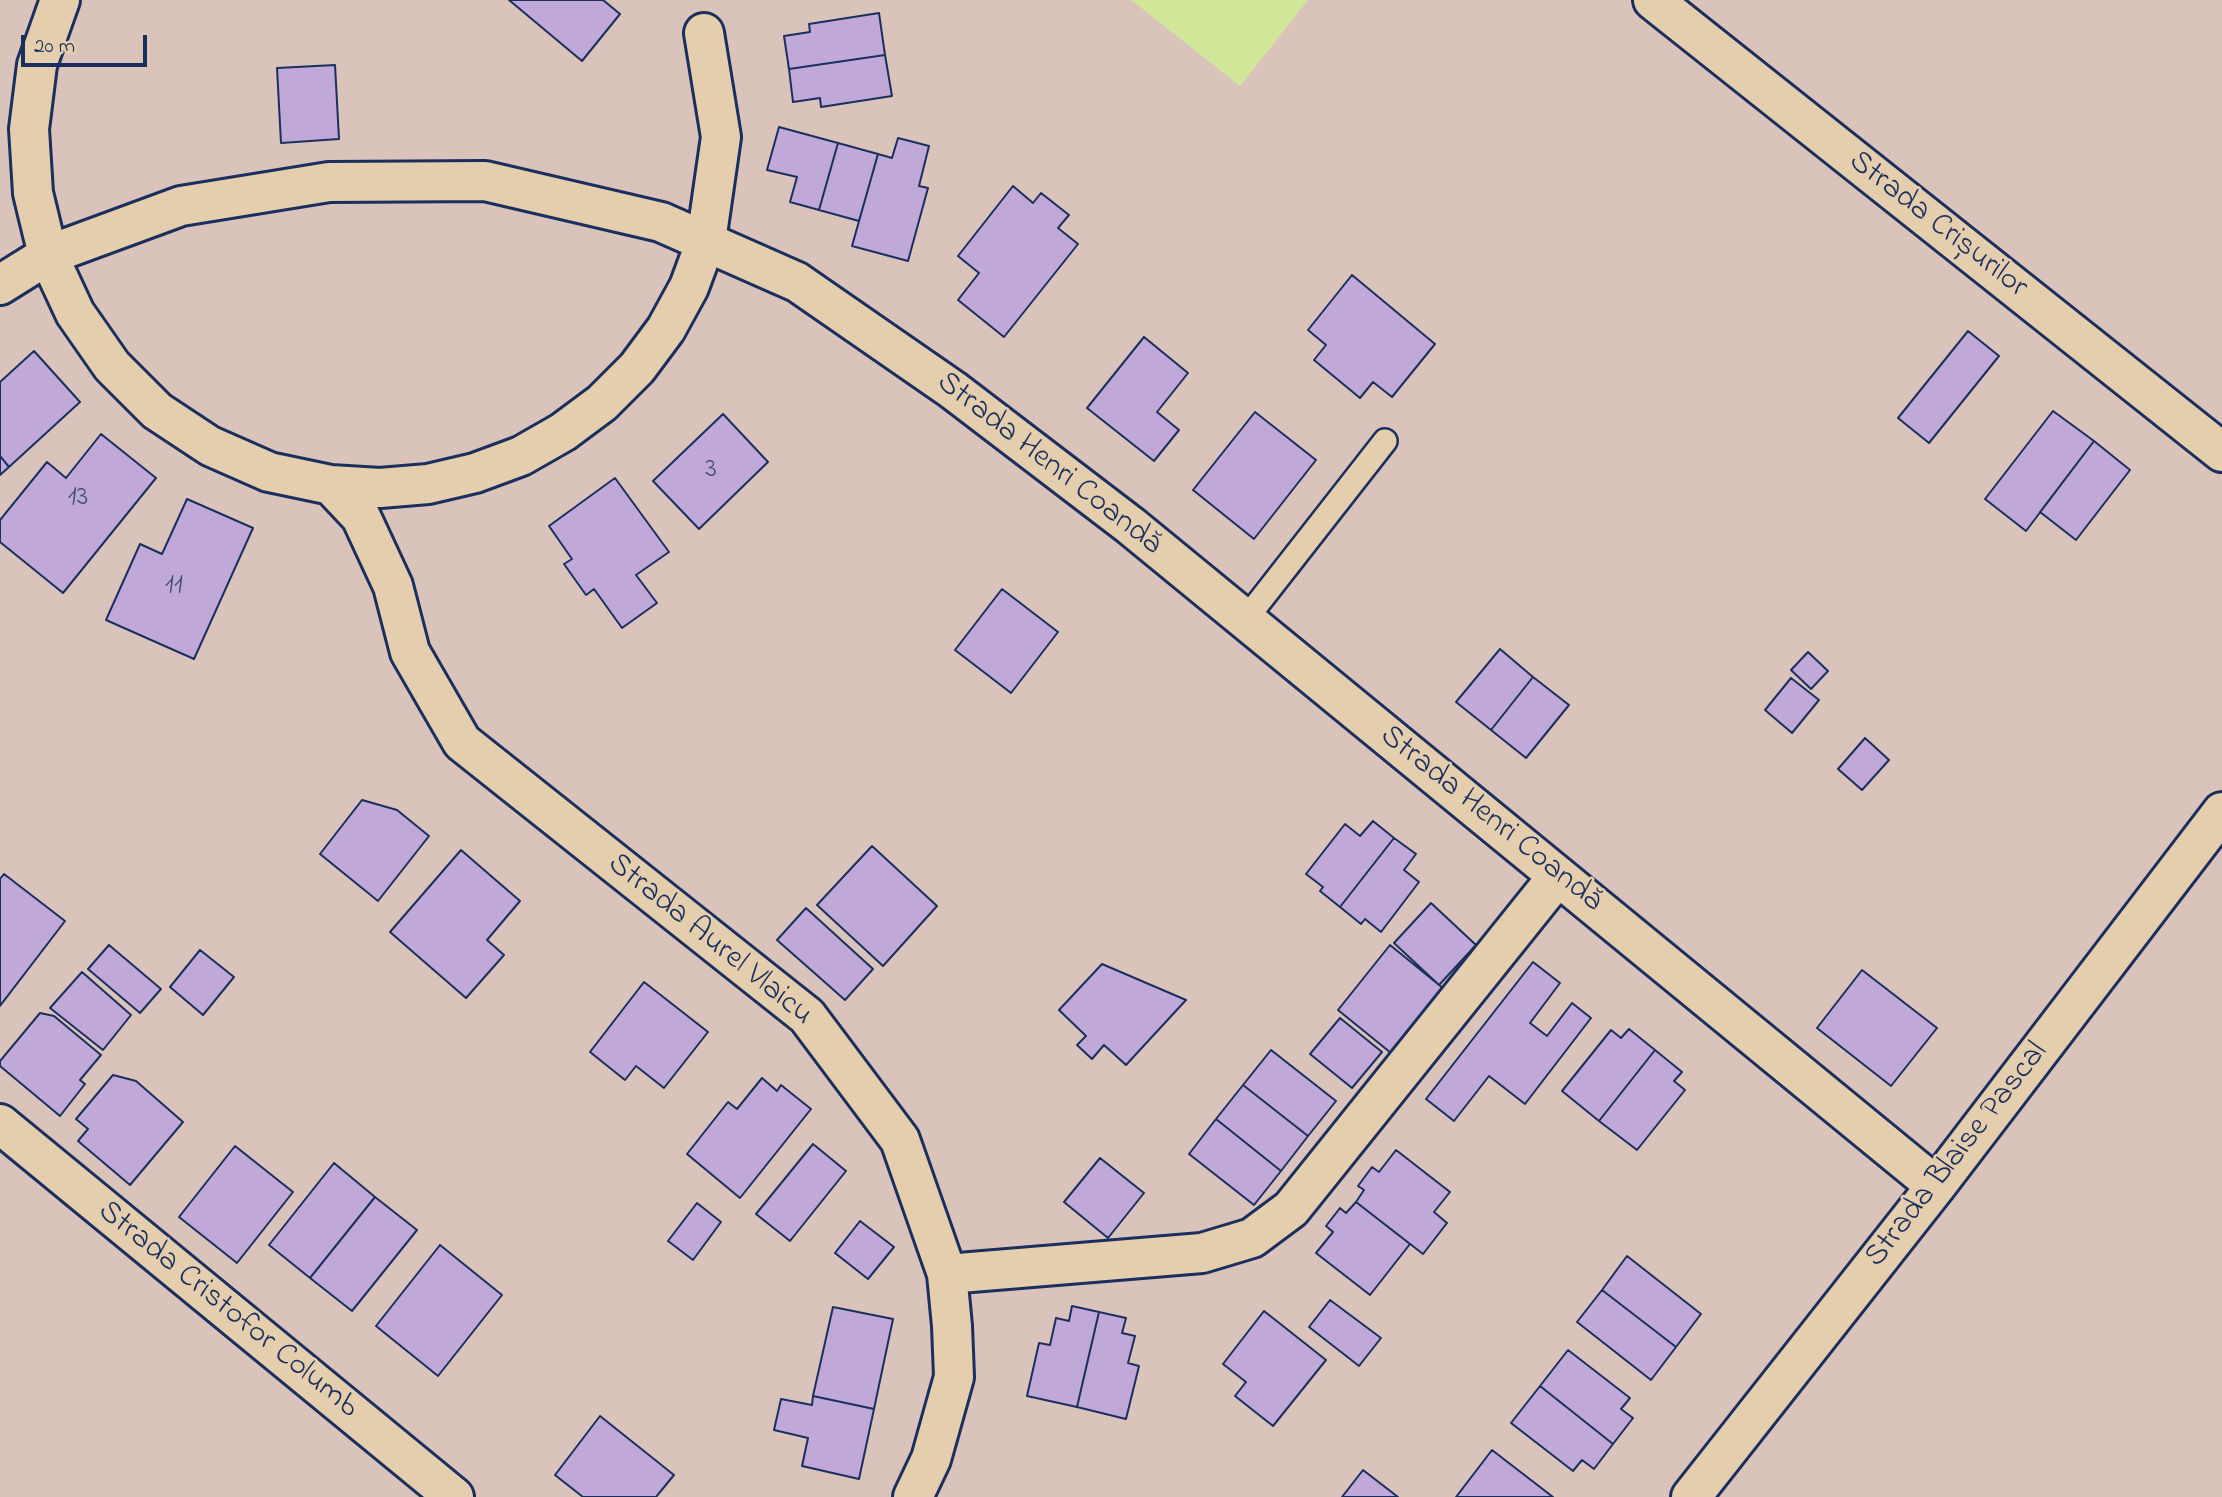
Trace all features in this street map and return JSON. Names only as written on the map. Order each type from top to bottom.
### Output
[{"type":"street","points":[[60,0],[37,65],[29,129],[33,193],[48,255],[75,313],[112,366],[157,411],[210,446],[269,472],[331,485],[380,488],[428,484],[475,473],[521,456],[563,432],[602,403],[644,358],[666,329],[689,287],[706,241],[721,137],[704,33]]},
{"type":"street","name":"Strada Crișurilor","points":[[1653,0],[2222,452]]},
{"type":"street","name":"Strada Henri Coandă","points":[[0,285],[48,255],[181,205],[329,182],[485,181],[661,222],[797,282],[953,390],[1131,526],[1936,1186]]},
{"type":"street","name":"Strada Aurel Vlaicu","points":[[331,485],[361,517],[393,586],[410,652],[462,742],[807,1016],[900,1140],[947,1274],[954,1377],[931,1459],[913,1497]]},
{"type":"street","name":"Strada Blaise Pascal","points":[[1691,1497],[1936,1186],[2222,812]]},
{"type":"street","points":[[947,1274],[1202,1253],[1252,1238],[1291,1209],[1558,876]]},
{"type":"street","name":"Strada Cristofor Columb","points":[[0,1124],[454,1497]]},
{"type":"lane","points":[[1245,620],[1385,441]]},
{"type":"green space","points":[[1131,0],[1308,0],[1240,86]]},
{"type":"building","points":[[509,0],[603,0],[620,14],[582,61]]},
{"type":"building","points":[[879,13],[885,55],[789,69],[784,36],[810,32],[809,24]]},
{"type":"building","points":[[885,55],[892,96],[821,107],[820,98],[793,102],[789,69]]},
{"type":"building","points":[[335,65],[339,139],[281,143],[277,68]]},
{"type":"building","points":[[779,127],[838,143],[819,210],[790,202],[797,177],[767,170]]},
{"type":"building","points":[[898,138],[929,146],[919,186],[928,188],[908,261],[852,246],[878,154],[892,158]]},
{"type":"building","points":[[838,143],[878,154],[859,221],[819,210]]},
{"type":"building","points":[[1013,186],[1033,203],[1041,193],[1069,215],[1058,228],[1078,244],[1004,337],[958,300],[979,273],[958,256]]},
{"type":"building","points":[[1352,275],[1435,344],[1392,397],[1373,382],[1360,398],[1314,360],[1326,345],[1308,330]]},
{"type":"building","points":[[1968,331],[1999,356],[1929,443],[1898,418]]},
{"type":"building","points":[[1144,337],[1188,373],[1157,412],[1179,430],[1154,461],[1087,408]]},
{"type":"building","points":[[34,351],[80,402],[9,467],[0,456],[0,382]]},
{"type":"building","points":[[2053,411],[2094,441],[2026,531],[1985,499]]},
{"type":"building","points":[[1255,412],[1316,460],[1254,539],[1193,490]]},
{"type":"building","points":[[723,414],[768,462],[699,529],[653,481]]},
{"type":"building","points":[[101,434],[156,478],[63,593],[0,542],[0,520],[47,462],[66,478]]},
{"type":"building","points":[[2094,441],[2130,470],[2076,540],[2040,512]]},
{"type":"building","points":[[0,456],[9,467],[0,475]]},
{"type":"building","points":[[615,478],[669,552],[636,575],[657,603],[622,628],[594,589],[586,595],[564,564],[572,559],[549,526]]},
{"type":"building","points":[[187,499],[253,528],[194,659],[106,620],[140,544],[162,554]]},
{"type":"building","points":[[1002,589],[1058,632],[1011,693],[955,650]]},
{"type":"building","points":[[1500,649],[1533,677],[1491,730],[1456,702]]},
{"type":"building","points":[[1808,652],[1828,671],[1811,689],[1791,670]]},
{"type":"building","points":[[1533,677],[1569,705],[1526,758],[1491,730]]},
{"type":"building","points":[[1791,678],[1819,700],[1792,733],[1765,710]]},
{"type":"building","points":[[1865,738],[1889,760],[1862,790],[1838,769]]},
{"type":"building","points":[[362,800],[397,810],[429,836],[378,901],[320,854]]},
{"type":"building","points":[[1373,821],[1394,838],[1340,907],[1320,891],[1323,887],[1306,874],[1345,824],[1360,836]]},
{"type":"building","points":[[1394,838],[1416,854],[1404,870],[1419,882],[1381,932],[1365,919],[1361,924],[1340,907]]},
{"type":"building","points":[[872,846],[937,906],[883,966],[817,905]]},
{"type":"building","points":[[461,850],[520,901],[487,940],[504,955],[466,998],[390,932]]},
{"type":"building","points":[[4,874],[65,921],[0,1006],[0,879]]},
{"type":"building","points":[[1431,903],[1476,945],[1439,985],[1394,943]]},
{"type":"building","points":[[806,908],[873,969],[845,1000],[777,940]]},
{"type":"building","points":[[109,945],[161,989],[140,1013],[88,969]]},
{"type":"building","points":[[1390,945],[1444,989],[1391,1053],[1338,1010]]},
{"type":"building","points":[[200,950],[234,977],[203,1015],[170,987]]},
{"type":"building","points":[[1533,962],[1560,983],[1530,1023],[1547,1036],[1572,1003],[1591,1018],[1525,1104],[1489,1076],[1454,1121],[1426,1099]]},
{"type":"building","points":[[1102,964],[1186,1000],[1126,1065],[1104,1045],[1092,1059],[1077,1045],[1086,1036],[1059,1010]]},
{"type":"building","points":[[1862,970],[1937,1028],[1891,1086],[1817,1028]]},
{"type":"building","points":[[82,972],[131,1015],[103,1050],[50,1008]]},
{"type":"building","points":[[644,982],[708,1032],[664,1088],[636,1066],[625,1080],[590,1052]]},
{"type":"building","points":[[40,1013],[54,1016],[101,1055],[80,1080],[85,1084],[60,1116],[0,1066],[0,1061]]},
{"type":"building","points":[[1340,1018],[1382,1052],[1352,1088],[1310,1054]]},
{"type":"building","points":[[1629,1029],[1655,1050],[1599,1121],[1562,1091],[1611,1030],[1621,1038]]},
{"type":"building","points":[[1271,1050],[1336,1101],[1308,1136],[1243,1085]]},
{"type":"building","points":[[1655,1050],[1682,1072],[1674,1081],[1685,1090],[1637,1150],[1599,1121]]},
{"type":"building","points":[[113,1075],[136,1081],[183,1122],[130,1185],[78,1141],[88,1129],[76,1119]]},
{"type":"building","points":[[762,1078],[777,1091],[781,1085],[811,1109],[740,1198],[687,1154],[728,1102],[737,1109]]},
{"type":"building","points":[[1243,1085],[1308,1136],[1281,1171],[1216,1119]]},
{"type":"building","points":[[1216,1119],[1281,1171],[1254,1205],[1189,1154]]},
{"type":"building","points":[[813,1144],[846,1171],[790,1241],[756,1214]]},
{"type":"building","points":[[235,1146],[293,1192],[237,1263],[179,1217]]},
{"type":"building","points":[[1396,1150],[1450,1192],[1434,1212],[1447,1223],[1423,1254],[1356,1202],[1364,1190],[1358,1186],[1372,1167],[1379,1172]]},
{"type":"building","points":[[1100,1158],[1144,1193],[1108,1238],[1064,1202]]},
{"type":"building","points":[[334,1163],[375,1197],[310,1278],[269,1245]]},
{"type":"building","points":[[375,1197],[417,1230],[352,1311],[310,1278]]},
{"type":"building","points":[[1356,1202],[1410,1244],[1370,1295],[1316,1253],[1333,1232],[1326,1226],[1340,1208],[1346,1213]]},
{"type":"building","points":[[697,1203],[721,1222],[693,1260],[668,1241]]},
{"type":"building","points":[[860,1221],[894,1247],[868,1279],[835,1253]]},
{"type":"building","points":[[440,1245],[502,1295],[438,1376],[376,1326]]},
{"type":"building","points":[[1627,1256],[1701,1314],[1676,1347],[1602,1290]]},
{"type":"building","points":[[1602,1290],[1676,1347],[1651,1380],[1577,1322]]},
{"type":"building","points":[[1330,1300],[1381,1338],[1359,1366],[1309,1327]]},
{"type":"building","points":[[1072,1306],[1099,1312],[1077,1407],[1027,1396],[1039,1343],[1050,1345],[1056,1318],[1069,1321]]},
{"type":"building","points":[[833,1307],[893,1319],[874,1409],[813,1396]]},
{"type":"building","points":[[1264,1311],[1326,1360],[1273,1426],[1235,1396],[1246,1382],[1223,1364]]},
{"type":"building","points":[[1099,1312],[1126,1318],[1122,1333],[1135,1336],[1128,1363],[1139,1366],[1126,1419],[1077,1407]]},
{"type":"building","points":[[1568,1350],[1630,1398],[1621,1409],[1633,1418],[1613,1444],[1540,1386]]},
{"type":"building","points":[[1540,1386],[1613,1444],[1594,1469],[1582,1460],[1573,1471],[1511,1423]]},
{"type":"building","points":[[813,1396],[874,1409],[859,1479],[802,1466],[808,1438],[774,1430],[781,1399],[812,1405]]},
{"type":"building","points":[[600,1416],[674,1475],[656,1497],[583,1497],[555,1475]]},
{"type":"building","points":[[1492,1450],[1553,1497],[1456,1497]]},
{"type":"building","points":[[1363,1470],[1398,1497],[1342,1497]]}]
